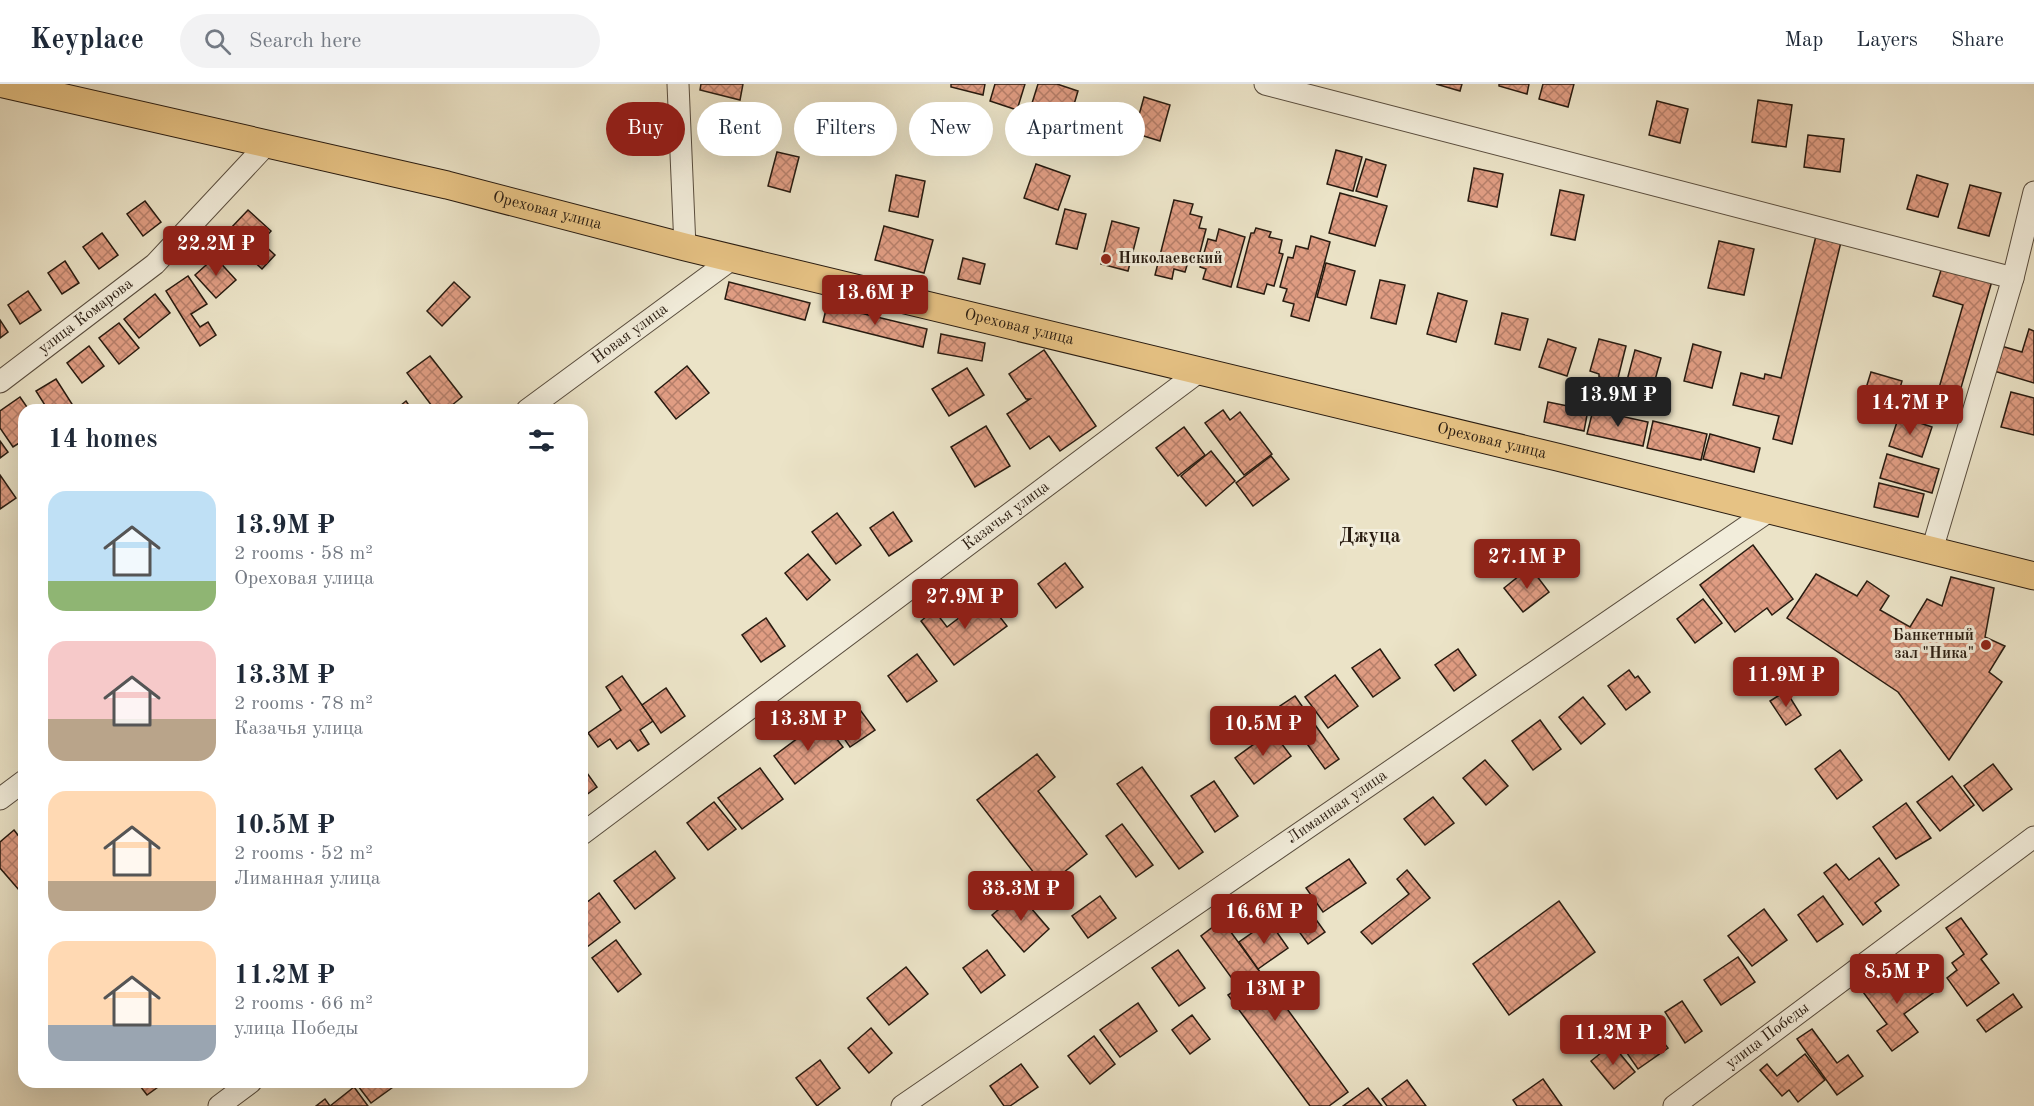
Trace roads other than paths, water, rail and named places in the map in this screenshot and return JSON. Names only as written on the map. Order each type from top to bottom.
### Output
[{"type":"main road","name":"Ореховая улица","points":[[4,84],[447,185],[732,259],[1772,509],[2034,576]]},
{"type":"street","points":[[678,84],[685,247]]},
{"type":"street","points":[[1265,84],[2013,278]]},
{"type":"street","name":"улица Комарова","points":[[0,382],[155,264],[268,143]]},
{"type":"street","points":[[1932,550],[2013,278],[2034,192]]},
{"type":"street","name":"Новая улица","points":[[535,404],[732,259]]},
{"type":"street","name":"Казачья улица","points":[[588,830],[1200,371]]},
{"type":"street","name":"Лиманная улица","points":[[902,1106],[1772,509]]},
{"type":"street","points":[[0,799],[18,786]]},
{"type":"street","name":"улица Победы","points":[[1674,1106],[2034,837]]},
{"type":"street","points":[[219,1106],[243,1088]]},
{"type":"place","name":"Николаевский","points":[[1106,259]]},
{"type":"place","name":"Банкетный зал \"Ника\"","points":[[1986,645]]},
{"type":"district","name":"Джуца","points":[[1370,537]]}]
